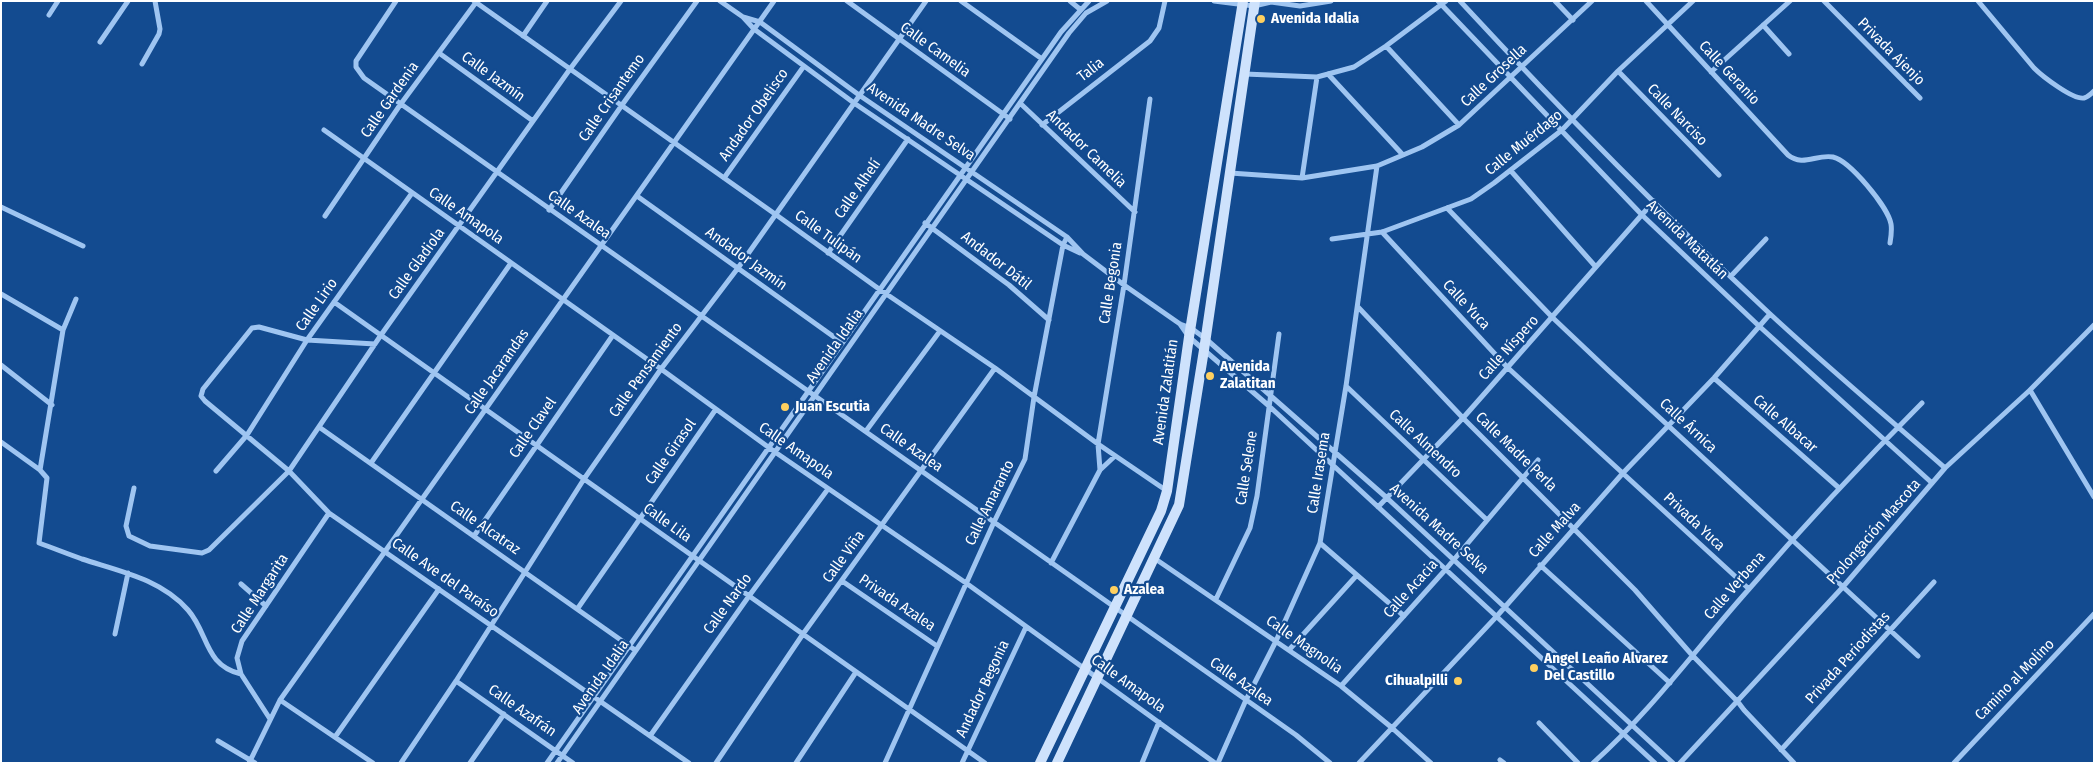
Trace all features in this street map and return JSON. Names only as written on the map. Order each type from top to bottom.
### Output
[{"type":"street","points":[[49,15],[58,1]]},
{"type":"street","points":[[100,42],[128,1]]},
{"type":"street","points":[[142,64],[159,34],[160,29],[155,1]]},
{"type":"street","name":"Calle Azalea","points":[[396,1],[359,56],[356,67],[364,78],[496,173],[602,245],[922,470],[1051,564],[1296,735],[1330,763]]},
{"type":"street","points":[[523,36],[547,1]]},
{"type":"street","name":"Calle Gladiola","points":[[134,488],[126,526],[129,536],[150,546],[202,553],[209,550],[290,471],[381,335],[460,227],[570,69],[621,1]]},
{"type":"street","name":"Calle Crisantemo","points":[[550,210],[622,105],[697,1]]},
{"type":"street","name":"Avenida Madre Selva","points":[[720,1],[743,17],[754,30],[854,102],[1063,245],[1082,254],[1180,324],[1270,395],[1387,498],[1673,763]]},
{"type":"street","name":"Calle Jacarandas","points":[[252,762],[280,700],[774,1]]},
{"type":"street","name":"Calle Camelia","points":[[847,1],[1010,119]]},
{"type":"street","name":"Calle Pensamiento","points":[[401,763],[456,681],[584,479],[661,369],[738,268],[926,1]]},
{"type":"street","points":[[961,1],[1042,59]]},
{"type":"street","points":[[1070,1],[1086,13]]},
{"type":"street","name":"Avenida Idalia","points":[[547,763],[925,223],[1042,59],[1080,9],[1089,1]]},
{"type":"street","name":"Avenida Idalia","points":[[557,763],[968,180],[1048,63],[1086,13],[1098,3],[1107,1]]},
{"type":"street","name":"Talia","points":[[1042,125],[1155,35],[1165,1]]},
{"type":"street","points":[[1214,1],[1255,4],[1270,2],[1300,6],[1332,1]]},
{"type":"street","name":"Avenida Matatlán","points":[[1460,1],[1573,120],[1770,314],[1944,468]]},
{"type":"street","points":[[1555,1],[1573,20]]},
{"type":"street","name":"Calle Grosella","points":[[1229,173],[1302,178],[1377,166],[1422,147],[1459,124],[1522,68],[1592,1]]},
{"type":"street","name":"Calle Geranio","points":[[1646,1],[1795,160],[1833,158],[1842,162],[1864,182],[1891,222],[1890,243]]},
{"type":"street","name":"Calle Muérdago","points":[[1332,239],[1382,232],[1471,198],[1511,171],[1562,130],[1618,71],[1693,1]]},
{"type":"street","points":[[1711,72],[1790,1]]},
{"type":"street","name":"Privada Ajenjo","points":[[1824,1],[1920,98]]},
{"type":"street","points":[[1978,1],[2034,68],[2045,78],[2079,98],[2086,98],[2094,91]]},
{"type":"street","name":"Calle Tulipán","points":[[476,2],[675,142],[879,290],[995,368],[1098,444],[1167,491]]},
{"type":"street","name":"Calle Gardenia","points":[[325,216],[400,105],[476,2]]},
{"type":"street","name":"Avenida Zalatitán","points":[[1040,763],[1161,511],[1167,491],[1190,333],[1243,3]]},
{"type":"street","points":[[1244,74],[1318,77],[1354,67],[1386,46],[1442,3]]},
{"type":"street","name":"Avenida Matatlán","points":[[1442,3],[1642,215],[1759,326],[1932,483]]},
{"type":"street","name":"Avenida Zalatitán","points":[[1057,763],[1175,515],[1183,488],[1255,4]]},
{"type":"street","name":"Avenida Madre Selva","points":[[743,17],[760,22],[859,95],[1067,237],[1082,254]]},
{"type":"street","points":[[1763,25],[1790,54]]},
{"type":"street","points":[[1386,46],[1459,124]]},
{"type":"street","name":"Calle Jazmín","points":[[439,53],[533,121]]},
{"type":"street","name":"Andador Obelisco","points":[[724,178],[804,66]]},
{"type":"street","name":"Calle Narciso","points":[[1618,71],[1719,176]]},
{"type":"street","points":[[1328,74],[1403,155]]},
{"type":"street","points":[[1302,178],[1318,77]]},
{"type":"street","name":"Calle Begonia","points":[[1100,470],[1098,444],[1124,285],[1150,99]]},
{"type":"street","name":"Andador Camelia","points":[[1021,104],[1135,212]]},
{"type":"street","name":"Calle Amapola","points":[[324,130],[769,448],[966,583],[1217,763]]},
{"type":"street","name":"Calle Alhelí","points":[[828,253],[908,139]]},
{"type":"street","name":"Calle Irasema","points":[[1217,763],[1276,641],[1320,542],[1334,466],[1377,166]]},
{"type":"street","points":[[1511,171],[1595,266]]},
{"type":"street","name":"Calle Lirio","points":[[216,470],[247,435],[307,340],[412,193]]},
{"type":"street","name":"Andador Jazmín","points":[[636,196],[842,342]]},
{"type":"street","name":"Calle Níspero","points":[[1378,507],[1463,418],[1654,201]]},
{"type":"street","points":[[1,206],[83,246]]},
{"type":"street","name":"Calle Árnica","points":[[1447,208],[1553,318],[1842,588],[1918,656]]},
{"type":"street","name":"Andador Dátil","points":[[925,223],[1009,284],[1049,320]]},
{"type":"street","name":"Calle Yuca","points":[[1382,232],[1507,368],[1623,473]]},
{"type":"street","name":"Calle Amaranto","points":[[884,763],[994,522],[1025,459],[1034,397],[1063,245],[1067,237]]},
{"type":"street","points":[[1731,276],[1766,239]]},
{"type":"street","points":[[371,463],[510,263]]},
{"type":"street","points":[[1,294],[63,330]]},
{"type":"street","points":[[42,472],[63,330],[76,299]]},
{"type":"street","name":"Calle Lila","points":[[334,302],[985,763]]},
{"type":"street","name":"Calle Madre Perla","points":[[1358,307],[1463,418],[1636,590],[1692,655],[1794,763]]},
{"type":"street","name":"Calle Malva","points":[[1359,763],[1497,616],[1574,527],[1714,378],[1770,314]]},
{"type":"street","name":"Avenida Madre Selva","points":[[1180,324],[1205,345],[1655,763]]},
{"type":"street","name":"Prolongación Mascota","points":[[1680,763],[1842,588],[1944,468],[2030,390],[2094,325]]},
{"type":"street","name":"Calle Ave del Paraíso","points":[[307,340],[252,328],[203,389],[201,396],[290,471],[329,513],[689,763]]},
{"type":"street","points":[[866,431],[940,331]]},
{"type":"street","name":"Calle Selene","points":[[1216,599],[1250,528],[1257,496],[1279,334]]},
{"type":"street","name":"Calle Clavel","points":[[474,536],[613,335]]},
{"type":"street","points":[[307,340],[375,344]]},
{"type":"street","points":[[1,365],[52,405]]},
{"type":"street","name":"Calle Viña","points":[[716,763],[803,634],[995,368]]},
{"type":"street","name":"Calle Albacar","points":[[1714,378],[1838,488]]},
{"type":"street","name":"Calle Almendro","points":[[1346,386],[1487,520]]},
{"type":"street","points":[[2030,390],[2094,497]]},
{"type":"street","name":"Calle Verbena","points":[[1593,763],[1633,726],[1692,655],[1838,488],[1922,402]]},
{"type":"street","name":"Calle Girasol","points":[[578,608],[716,409]]},
{"type":"street","name":"Calle Alcatraz","points":[[319,427],[636,650]]},
{"type":"street","points":[[1,442],[42,472],[46,478],[39,543],[128,573],[161,587],[187,608],[195,619],[210,652],[220,665],[230,672],[241,674]]},
{"type":"street","points":[[1051,564],[1100,470],[1115,456]]},
{"type":"street","name":"Calle Acacia","points":[[1340,686],[1454,560],[1538,460]]},
{"type":"street","name":"Privada Yuca","points":[[1623,473],[1749,589]]},
{"type":"street","name":"Calle Nardo","points":[[650,736],[749,596],[828,489]]},
{"type":"street","name":"Calle Margarita","points":[[270,719],[241,674],[237,658],[242,641],[329,513]]},
{"type":"street","points":[[1320,542],[1404,616]]},
{"type":"street","name":"Calle Magnolia","points":[[1154,558],[1340,686],[1391,727],[1431,763]]},
{"type":"street","points":[[1540,565],[1670,683]]},
{"type":"street","points":[[116,634],[128,573]]},
{"type":"street","points":[[1289,650],[1357,575]]},
{"type":"street","name":"Privada Azalea","points":[[842,581],[937,646]]},
{"type":"street","name":"Privada Periodistas","points":[[1781,750],[1934,582]]},
{"type":"street","points":[[241,584],[266,606]]},
{"type":"street","points":[[335,737],[439,589]]},
{"type":"street","name":"Camino al Molino","points":[[1954,763],[2094,614]]},
{"type":"street","name":"Andador Begonia","points":[[962,763],[1026,627]]},
{"type":"street","points":[[796,763],[856,672]]},
{"type":"street","name":"Calle Azafrán","points":[[456,681],[573,763]]},
{"type":"street","points":[[280,700],[373,763]]},
{"type":"street","points":[[470,763],[504,714]]},
{"type":"street","points":[[1142,763],[1160,722]]},
{"type":"street","points":[[1539,723],[1578,763]]},
{"type":"street","points":[[218,741],[252,762]]},
{"type":"place","name":"Avenida Idalia","points":[[1261,19]]},
{"type":"place","name":"Avenida Zalatitan","points":[[1210,376]]},
{"type":"place","name":"Juan Escutia","points":[[785,407]]},
{"type":"place","name":"Azalea","points":[[1114,590]]},
{"type":"place","name":"Angel Leaño Alvarez Del Castillo","points":[[1534,668]]},
{"type":"place","name":"Cihualpilli","points":[[1458,681]]}]
